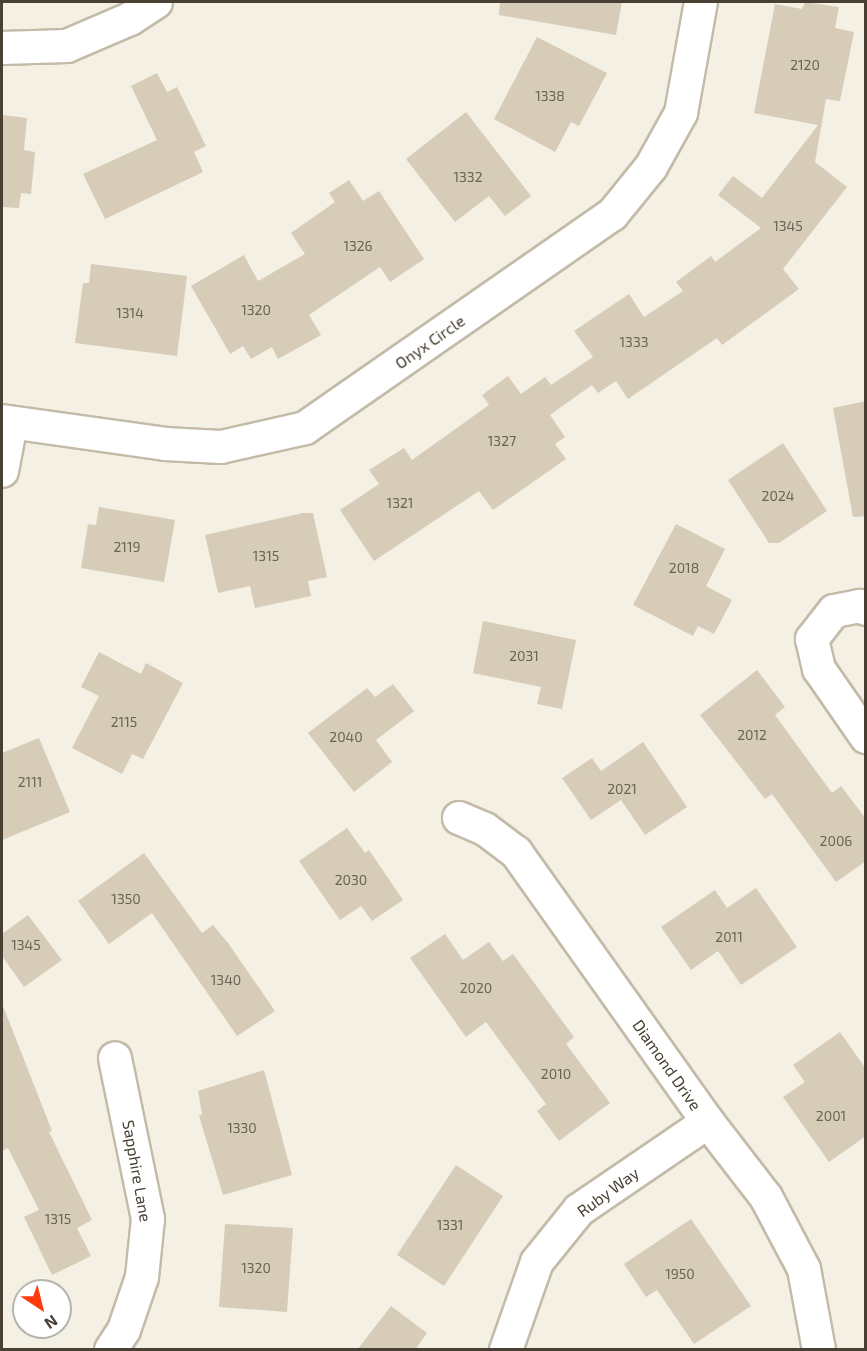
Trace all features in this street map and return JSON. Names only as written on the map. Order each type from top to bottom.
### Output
[{"type":"street","points":[[2,48],[67,46],[130,19],[156,2]]},
{"type":"street","name":"Onyx Circle","points":[[6,422],[165,444],[221,447],[305,428],[612,215],[651,167],[681,113],[701,2]]},
{"type":"street","points":[[2,471],[6,422]]},
{"type":"street","points":[[866,609],[860,606],[834,611],[812,639],[819,669],[866,737]]},
{"type":"street","name":"Diamond Drive","points":[[459,818],[485,828],[516,852],[708,1122],[766,1197],[804,1269],[819,1350]]},
{"type":"street","name":"Sapphire Lane","points":[[111,1350],[124,1330],[142,1277],[148,1219],[115,1058]]},
{"type":"street","name":"Ruby Way","points":[[506,1350],[537,1262],[579,1209],[708,1122]]},
{"type":"building","points":[[500,2],[622,2],[616,35],[499,15]]},
{"type":"building","points":[[805,2],[839,7],[835,28],[854,32],[840,101],[826,99],[815,162],[847,187],[783,269],[799,289],[722,345],[717,338],[628,399],[616,381],[598,393],[592,385],[550,415],[565,437],[555,444],[566,459],[493,510],[479,491],[374,561],[340,510],[379,484],[369,470],[404,448],[412,460],[489,405],[482,395],[508,376],[521,394],[545,377],[551,385],[593,357],[574,331],[629,294],[644,317],[683,291],[676,282],[711,256],[715,262],[761,228],[718,195],[733,176],[762,198],[818,125],[754,113],[775,4],[802,9]]},
{"type":"building","points":[[537,37],[607,73],[579,126],[571,122],[555,152],[494,119]]},
{"type":"building","points":[[157,73],[167,92],[177,87],[206,146],[194,152],[203,172],[105,219],[83,174],[157,140],[131,86]]},
{"type":"building","points":[[466,112],[531,196],[505,216],[489,196],[455,222],[406,159]]},
{"type":"building","points":[[2,115],[27,118],[24,150],[35,152],[31,194],[21,193],[19,208],[2,207]]},
{"type":"building","points":[[349,180],[363,201],[379,191],[424,259],[390,282],[380,267],[309,315],[321,335],[278,359],[272,347],[251,359],[243,346],[230,354],[191,286],[244,255],[258,281],[305,254],[291,233],[335,202],[329,193]]},
{"type":"building","points":[[91,264],[187,276],[177,356],[75,343],[83,283],[89,283]]},
{"type":"building","points":[[866,401],[866,516],[853,517],[833,408]]},
{"type":"building","points":[[783,443],[827,511],[779,543],[769,543],[728,480]]},
{"type":"building","points":[[99,507],[175,520],[164,582],[81,568],[88,524],[96,525]]},
{"type":"building","points":[[303,513],[313,513],[327,577],[308,581],[311,596],[255,608],[250,586],[218,593],[205,535]]},
{"type":"building","points":[[676,524],[725,549],[706,586],[732,600],[714,634],[698,626],[693,636],[633,605]]},
{"type":"building","points":[[483,621],[576,640],[562,709],[537,704],[541,687],[473,673]]},
{"type":"building","points":[[99,652],[141,674],[146,663],[183,683],[143,759],[132,754],[122,774],[72,748],[99,696],[81,687]]},
{"type":"building","points":[[757,670],[785,707],[775,715],[832,793],[841,786],[866,819],[866,861],[836,882],[772,794],[765,799],[700,715]]},
{"type":"building","points":[[393,684],[414,711],[376,740],[392,762],[354,792],[308,733],[367,688],[375,697]]},
{"type":"building","points":[[39,738],[70,812],[2,840],[2,753]]},
{"type":"building","points":[[643,742],[687,807],[645,835],[621,800],[591,820],[562,778],[592,758],[601,771]]},
{"type":"building","points":[[347,828],[365,853],[369,850],[403,900],[372,921],[361,906],[340,920],[299,861]]},
{"type":"building","points":[[144,853],[202,933],[213,925],[228,943],[275,1011],[237,1036],[152,913],[109,944],[78,901]]},
{"type":"building","points":[[756,888],[797,947],[741,985],[718,951],[691,970],[661,927],[715,890],[727,908]]},
{"type":"building","points":[[28,915],[62,960],[24,987],[2,956],[2,934]]},
{"type":"building","points":[[445,934],[463,960],[489,942],[503,961],[513,954],[574,1037],[566,1044],[610,1103],[559,1141],[537,1111],[546,1104],[486,1022],[466,1037],[410,958]]},
{"type":"building","points":[[3,1006],[52,1131],[49,1132],[92,1220],[77,1228],[91,1256],[52,1275],[24,1217],[39,1210],[8,1148],[2,1151]]},
{"type":"building","points":[[840,1032],[866,1069],[866,1136],[829,1162],[783,1097],[805,1082],[793,1065]]},
{"type":"building","points":[[264,1070],[292,1175],[223,1195],[199,1116],[202,1114],[198,1091]]},
{"type":"building","points":[[456,1165],[503,1196],[444,1286],[397,1255]]},
{"type":"building","points":[[691,1219],[751,1306],[694,1344],[657,1290],[646,1297],[624,1264]]},
{"type":"building","points":[[225,1224],[293,1228],[287,1312],[219,1307]]},
{"type":"building","points":[[391,1306],[427,1333],[415,1350],[357,1350]]}]
